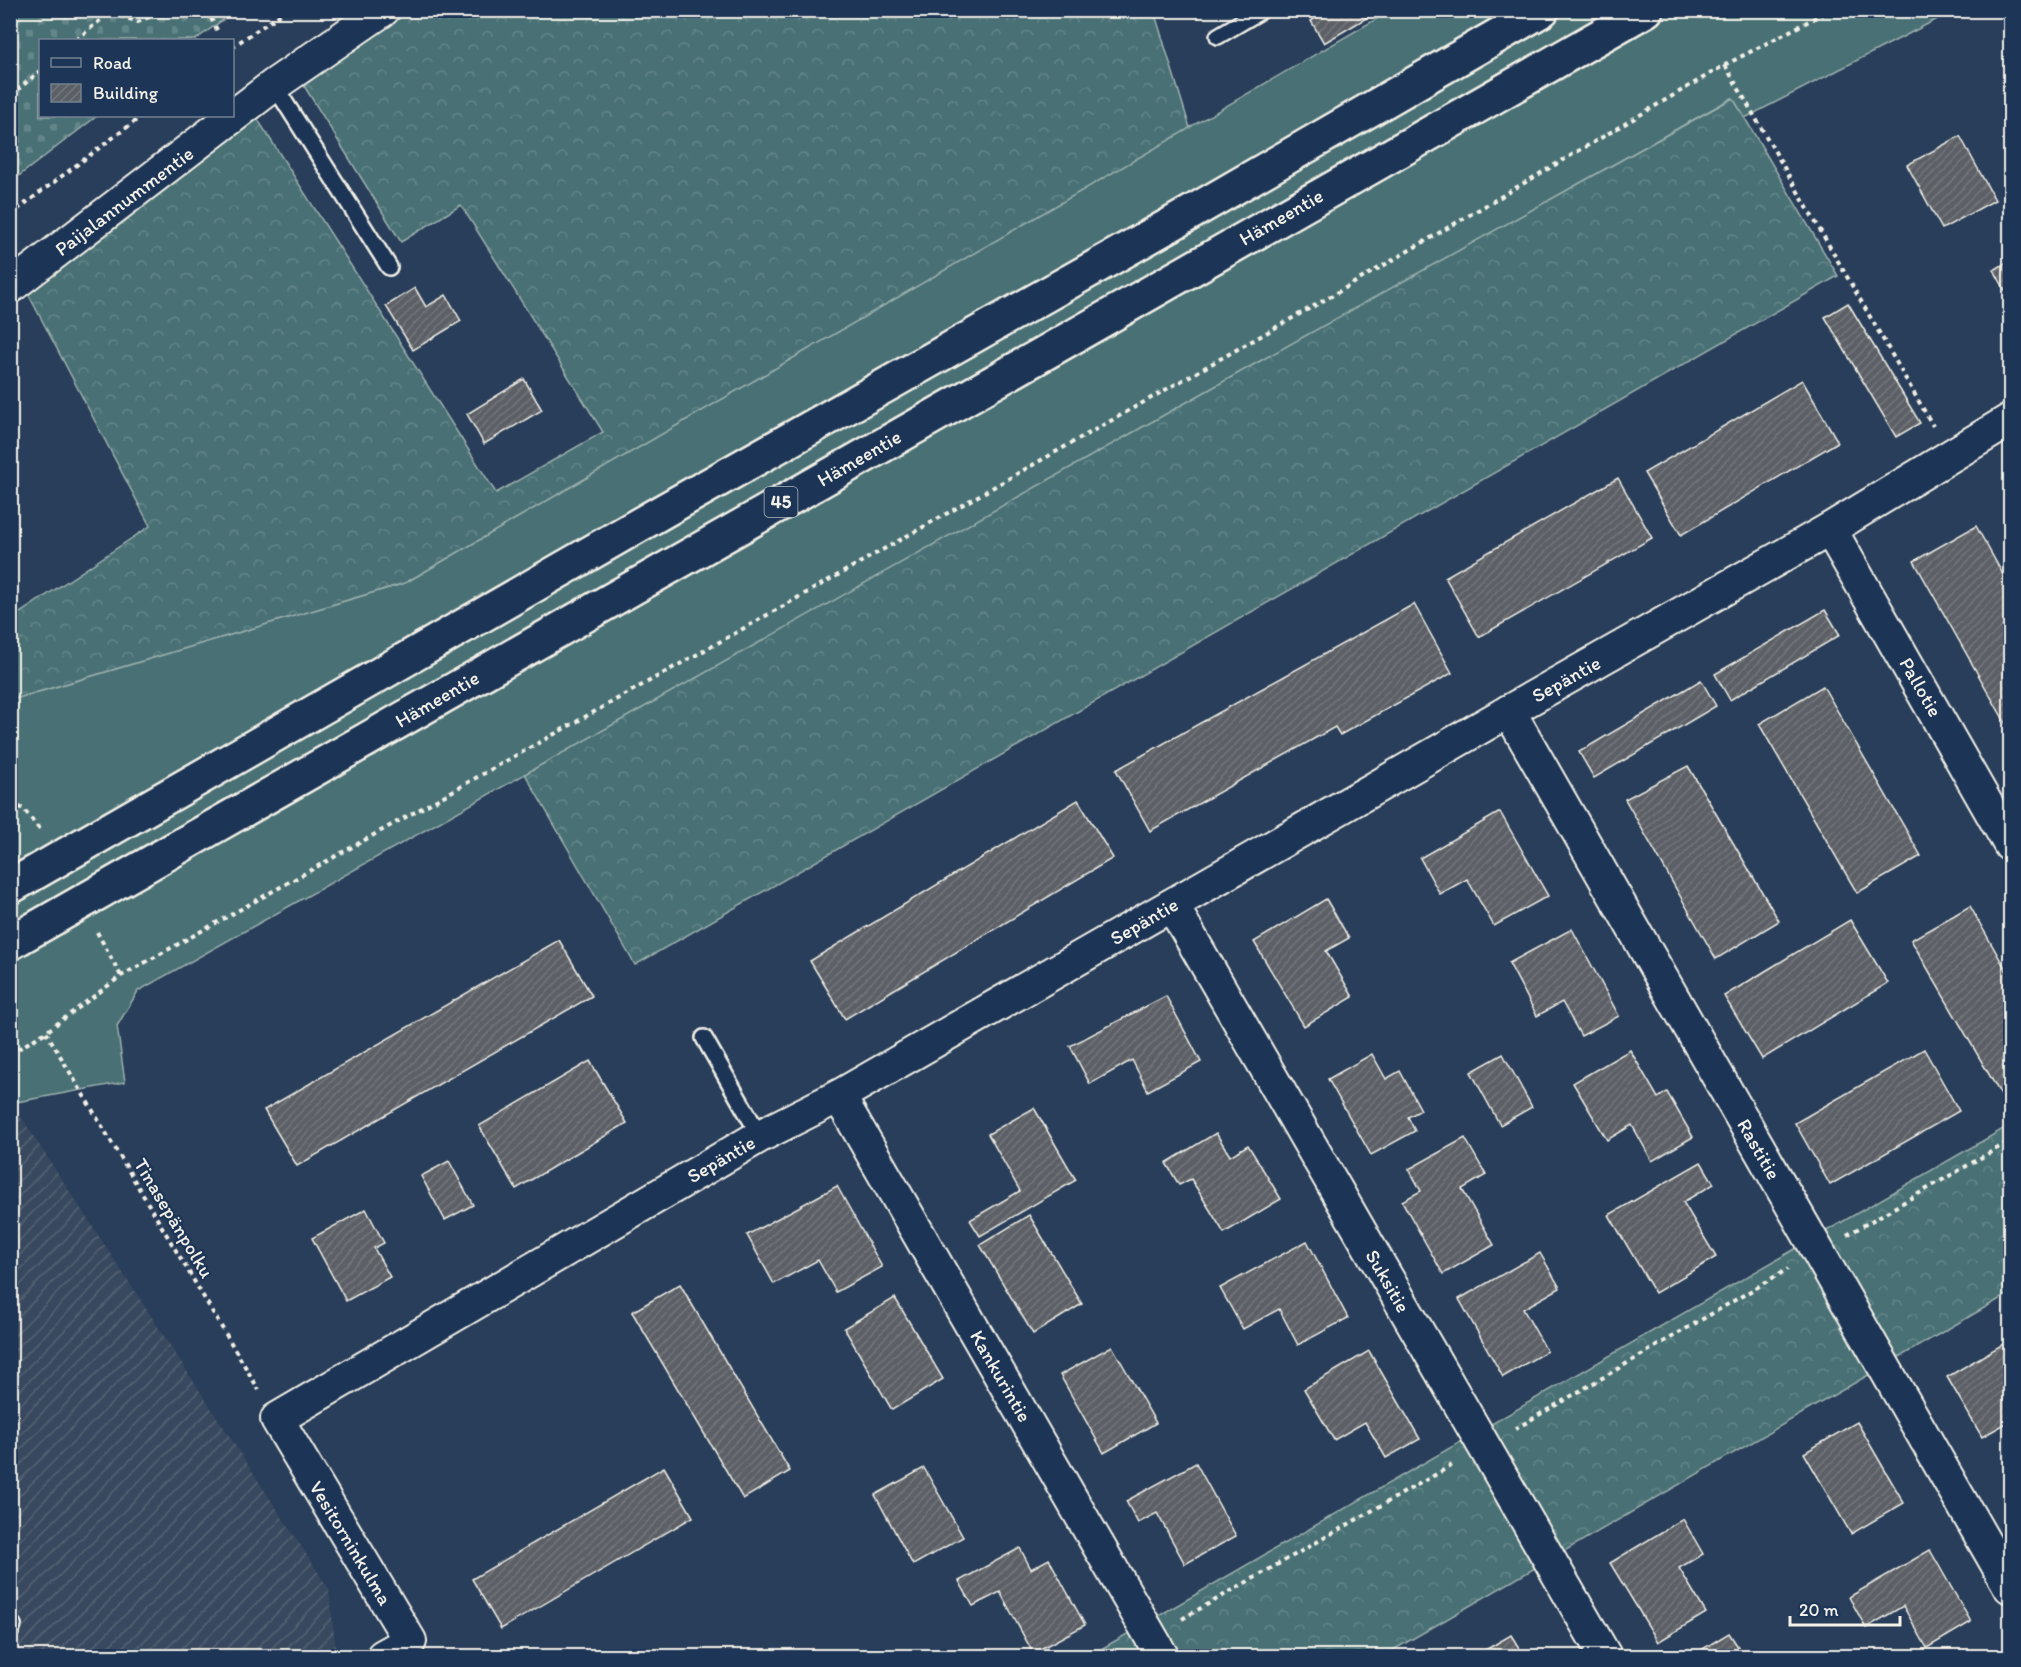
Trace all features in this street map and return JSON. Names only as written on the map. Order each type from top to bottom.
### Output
[{"type":"main road","name":"45","points":[[10,887],[1542,10]]},
{"type":"main road","name":"Hämeentie","points":[[10,943],[1646,10]]},
{"type":"street","name":"Paijalannummentie","points":[[234,116],[274,85],[384,10]]},
{"type":"street","name":"Paijalannummentie","points":[[10,287],[232,117]]},
{"type":"street","name":"Sepäntie","points":[[277,1419],[760,1136],[839,1096],[1830,529],[2010,420]]},
{"type":"street","name":"Pallotie","points":[[1830,529],[2010,844]]},
{"type":"street","name":"Rastitie","points":[[1509,711],[2010,1587]]},
{"type":"street","name":"Suksitie","points":[[1172,905],[1605,1656]]},
{"type":"street","name":"Kankurintie","points":[[839,1096],[1156,1647]]},
{"type":"street","name":"Vesitorninkulma","points":[[277,1419],[410,1641],[383,1656]]},
{"type":"lane","points":[[1218,36],[1262,10]]},
{"type":"lane","points":[[274,85],[388,267]]},
{"type":"lane","points":[[704,1038],[760,1136]]},
{"type":"lane","points":[[10,1622],[13,1625],[10,1632]]},
{"type":"path","points":[[103,10],[138,22],[165,10]]},
{"type":"path","points":[[207,10],[219,34]]},
{"type":"path","points":[[234,45],[286,10]]},
{"type":"path","points":[[10,1054],[46,1032],[122,976],[1304,312],[1725,65],[1830,10]]},
{"type":"path","points":[[77,39],[109,12]]},
{"type":"path","points":[[1725,65],[1951,456]]},
{"type":"path","points":[[10,96],[39,72]]},
{"type":"path","points":[[10,215],[141,117]]},
{"type":"path","points":[[10,803],[24,809],[43,834]]},
{"type":"path","points":[[97,932],[122,976]]},
{"type":"path","name":"Tinasepänpolku","points":[[46,1032],[277,1419]]},
{"type":"path","points":[[1156,1647],[1484,1447],[2010,1141]]},
{"type":"shaded area","points":[[10,1103],[329,1589],[336,1651],[326,1656],[11,1656]]},
{"type":"green space","points":[[11,10],[235,10],[196,39],[39,39],[39,117],[96,117],[11,182]]},
{"type":"green space","points":[[411,11],[1154,11],[1190,128],[405,583],[11,700],[11,619],[150,526],[24,286],[255,115],[496,493],[603,432],[461,205],[401,242],[301,81]]},
{"type":"green space","points":[[1390,11],[1953,11],[1745,118],[1732,98],[138,991],[117,1026],[125,1082],[11,1103],[11,700],[405,583]]},
{"type":"green space","points":[[1733,98],[1838,276],[635,965],[525,774]]},
{"type":"green space","points":[[2010,1125],[2010,1293],[1383,1656],[1089,1656]]},
{"type":"building","points":[[1328,10],[1380,10],[1324,43],[1311,21]]},
{"type":"building","points":[[1960,136],[1995,200],[1942,229],[1907,165]]},
{"type":"building","points":[[2010,260],[2010,299],[1994,270]]},
{"type":"building","points":[[415,288],[426,307],[446,295],[461,321],[413,350],[386,306]]},
{"type":"building","points":[[1848,303],[1920,423],[1896,437],[1825,317]]},
{"type":"building","points":[[524,379],[542,410],[484,444],[467,414]]},
{"type":"building","points":[[1802,380],[1838,442],[1681,535],[1644,473]]},
{"type":"building","points":[[1618,478],[1652,538],[1479,637],[1445,577]]},
{"type":"building","points":[[1976,526],[2010,587],[2010,731],[1914,561]]},
{"type":"building","points":[[1414,604],[1452,673],[1340,735],[1335,727],[1150,831],[1116,770]]},
{"type":"building","points":[[1825,610],[1840,635],[1730,700],[1715,674]]},
{"type":"building","points":[[1701,680],[1716,706],[1594,778],[1579,752]]},
{"type":"building","points":[[1823,686],[1921,856],[1857,893],[1759,724]]},
{"type":"building","points":[[1688,766],[1779,921],[1716,959],[1625,799]]},
{"type":"building","points":[[1078,800],[1113,858],[845,1019],[810,961]]},
{"type":"building","points":[[1500,812],[1548,896],[1494,926],[1467,879],[1440,894],[1420,858]]},
{"type":"building","points":[[1326,899],[1349,938],[1326,951],[1353,997],[1304,1026],[1254,942]]},
{"type":"building","points":[[1970,906],[2010,977],[2010,1099],[2005,1102],[1911,940]]},
{"type":"building","points":[[1850,920],[1888,983],[1762,1059],[1724,996]]},
{"type":"building","points":[[1572,929],[1619,1016],[1581,1036],[1562,1002],[1537,1016],[1509,963]]},
{"type":"building","points":[[559,940],[592,996],[297,1166],[264,1110]]},
{"type":"building","points":[[1166,996],[1201,1062],[1148,1091],[1132,1060],[1090,1084],[1070,1046]]},
{"type":"building","points":[[1924,1049],[1959,1111],[1830,1185],[1795,1123]]},
{"type":"building","points":[[1630,1050],[1658,1098],[1667,1092],[1693,1137],[1652,1161],[1632,1125],[1607,1140],[1573,1083]]},
{"type":"building","points":[[1372,1054],[1386,1079],[1400,1071],[1421,1110],[1408,1117],[1415,1131],[1371,1155],[1328,1079]]},
{"type":"building","points":[[1503,1054],[1532,1107],[1500,1125],[1471,1072]]},
{"type":"building","points":[[590,1061],[627,1123],[516,1189],[479,1126]]},
{"type":"building","points":[[1034,1108],[1076,1180],[980,1236],[970,1220],[1020,1191],[988,1134]]},
{"type":"building","points":[[1216,1133],[1230,1156],[1248,1145],[1281,1199],[1224,1233],[1191,1179],[1179,1185],[1166,1163]]},
{"type":"building","points":[[1465,1138],[1486,1175],[1462,1189],[1494,1245],[1443,1274],[1402,1201],[1421,1191],[1409,1169]]},
{"type":"building","points":[[449,1161],[473,1205],[445,1220],[421,1176]]},
{"type":"building","points":[[1701,1162],[1714,1184],[1683,1202],[1716,1257],[1655,1293],[1609,1215]]},
{"type":"building","points":[[837,1186],[882,1267],[836,1292],[818,1260],[774,1284],[747,1235]]},
{"type":"building","points":[[366,1209],[384,1243],[374,1248],[390,1277],[346,1301],[312,1238]]},
{"type":"building","points":[[1029,1215],[1082,1304],[1033,1334],[980,1245]]},
{"type":"building","points":[[1307,1241],[1348,1318],[1298,1345],[1279,1309],[1243,1329],[1220,1288]]},
{"type":"building","points":[[1540,1253],[1560,1288],[1523,1309],[1547,1351],[1503,1377],[1459,1299]]},
{"type":"building","points":[[680,1284],[790,1471],[743,1499],[632,1312]]},
{"type":"building","points":[[895,1298],[943,1379],[892,1410],[844,1328]]},
{"type":"building","points":[[2010,1340],[2010,1421],[1982,1437],[1947,1377]]},
{"type":"building","points":[[1112,1346],[1156,1423],[1104,1453],[1060,1375]]},
{"type":"building","points":[[1369,1351],[1420,1439],[1386,1458],[1365,1422],[1334,1440],[1304,1389]]},
{"type":"building","points":[[1857,1422],[1904,1503],[1851,1534],[1804,1453]]},
{"type":"building","points":[[1196,1463],[1236,1536],[1185,1564],[1157,1513],[1138,1523],[1126,1501]]},
{"type":"building","points":[[664,1467],[693,1517],[501,1629],[472,1579]]},
{"type":"building","points":[[924,1468],[963,1537],[913,1565],[875,1495]]},
{"type":"building","points":[[1683,1519],[1703,1554],[1679,1568],[1706,1613],[1658,1642],[1610,1563]]},
{"type":"building","points":[[1020,1548],[1031,1569],[1049,1559],[1085,1625],[1033,1653],[1000,1592],[973,1606],[959,1581]]},
{"type":"building","points":[[1930,1550],[1971,1622],[1927,1648],[1903,1606],[1866,1628],[1849,1597]]},
{"type":"building","points":[[1729,1633],[1744,1656],[1691,1656]]},
{"type":"building","points":[[1511,1635],[1524,1656],[1475,1656]]}]
